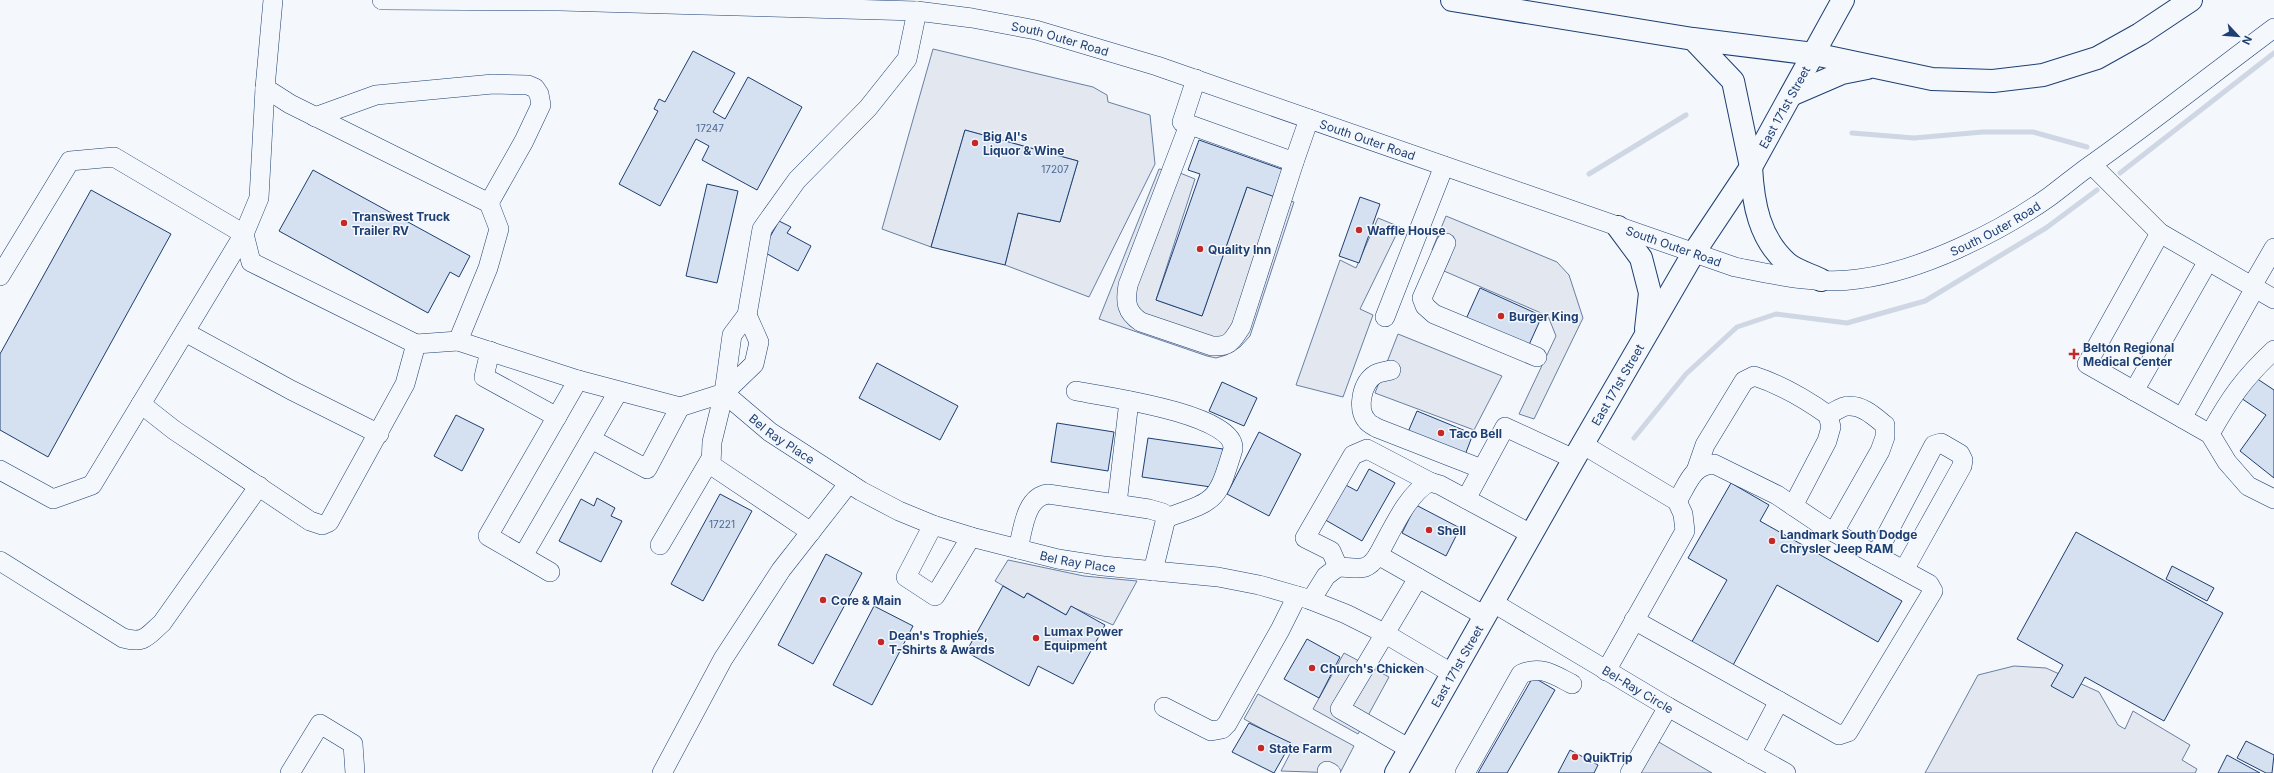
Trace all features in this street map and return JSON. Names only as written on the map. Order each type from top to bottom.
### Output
[{"type":"main road","points":[[1452,0],[1693,39],[1814,54],[1932,79],[1993,81],[2043,75],[2096,58],[2140,34],[2191,0]]},
{"type":"main road","name":"East 171st Street","points":[[1396,773],[1578,451],[1693,254],[1751,167],[1843,0]]},
{"type":"main road","points":[[1693,39],[1733,81],[1751,167],[1753,199],[1766,239],[1789,265],[1821,280]]},
{"type":"main road","points":[[1791,95],[1842,73],[1874,67]]},
{"type":"main road","points":[[1618,227],[1641,258],[1650,293],[1645,336]]},
{"type":"street","points":[[0,470],[53,499],[92,485],[244,234],[259,198],[265,88],[273,0]]},
{"type":"street","name":"South Outer Road","points":[[382,0],[560,2],[917,12],[972,18],[1036,30],[1196,79],[1693,254],[1736,267],[1764,273],[1821,280],[1858,279],[1900,269],[1942,255],[1982,237],[2020,216],[2092,165],[2274,28]]},
{"type":"street","points":[[660,545],[710,460],[724,393],[732,334],[747,315],[762,229],[797,180],[868,108],[906,59],[917,12]]},
{"type":"street","points":[[1196,79],[1182,122],[1294,162]]},
{"type":"street","points":[[315,117],[376,95],[493,84],[528,85],[535,88],[539,94],[541,105],[524,141],[489,202]]},
{"type":"street","points":[[265,88],[290,104],[315,117],[489,202],[499,229],[488,268],[458,340]]},
{"type":"street","points":[[1190,125],[1128,285],[1126,296],[1128,309],[1132,315],[1141,322],[1212,346],[1222,346],[1232,341],[1241,327],[1309,119]]},
{"type":"street","points":[[0,276],[70,161],[114,157],[244,234],[251,262],[416,344],[458,340],[578,380],[618,392],[680,407],[724,393],[754,364],[759,342],[747,315]]},
{"type":"street","points":[[2092,165],[2160,233],[2274,299]]},
{"type":"street","points":[[1385,317],[1444,166]]},
{"type":"street","points":[[2160,233],[2087,364],[2210,434],[2226,462],[2248,486],[2274,499]]},
{"type":"street","points":[[1446,243],[1422,298],[1425,306],[1434,314],[1536,357]]},
{"type":"street","points":[[2182,418],[2274,248]]},
{"type":"street","points":[[2134,391],[2208,261]]},
{"type":"street","points":[[185,332],[291,390],[379,434]]},
{"type":"street","points":[[141,404],[174,430],[310,521],[322,525],[329,522],[379,434],[405,384],[416,344]]},
{"type":"street","points":[[2210,434],[2232,395],[2251,372],[2274,350]]},
{"type":"street","points":[[490,351],[484,377],[557,417]]},
{"type":"street","points":[[1391,370],[1375,374],[1367,384],[1362,395],[1362,408],[1365,420],[1377,428],[1482,469]]},
{"type":"street","points":[[1677,501],[1697,468],[1705,445],[1744,380],[1754,376],[1798,394],[1828,415],[1831,427],[1827,441],[1793,506]]},
{"type":"street","points":[[550,572],[488,536],[578,380]]},
{"type":"street","points":[[1076,391],[1160,406],[1216,426],[1226,434],[1233,445],[1218,492],[1206,503],[1166,518]]},
{"type":"street","points":[[523,556],[618,392]]},
{"type":"street","name":"Bel Ray Place","points":[[724,393],[770,432],[849,483],[899,511],[933,525],[971,537],[1058,559],[1218,577],[1259,584],[1304,598],[1346,614],[1384,633],[1453,674]]},
{"type":"street","points":[[1117,504],[1129,401]]},
{"type":"street","points":[[1828,415],[1848,405],[1860,408],[1873,414],[1885,425],[1885,437],[1880,451],[1834,532]]},
{"type":"street","points":[[591,439],[647,469],[680,407]]},
{"type":"street","points":[[1466,499],[1505,427],[1578,451],[1677,501],[1683,514],[1685,531],[1606,671]]},
{"type":"street","points":[[1876,555],[1934,445],[1941,443],[1960,454],[1963,460],[1962,466],[1904,570]]},
{"type":"street","points":[[1338,567],[1331,552],[1305,538],[1352,455],[1367,449],[1531,534]]},
{"type":"street","points":[[710,460],[713,469],[811,532]]},
{"type":"street","points":[[1634,620],[1839,735],[1848,732],[1933,591],[1929,584],[1834,532],[1777,495],[1714,464],[1704,464],[1697,468]]},
{"type":"street","points":[[1164,707],[1211,731],[1222,729],[1227,724],[1304,598],[1326,576],[1338,567],[1364,569],[1372,565],[1413,495],[1421,486],[1430,482]]},
{"type":"street","points":[[662,773],[723,659],[781,570],[849,483]]},
{"type":"street","points":[[0,561],[123,638],[134,641],[144,640],[162,623],[259,486]]},
{"type":"street","points":[[1018,549],[1030,506],[1037,497],[1042,495],[1117,504],[1163,513],[1166,518],[1154,571]]},
{"type":"street","points":[[933,525],[906,577],[935,596],[971,537]]},
{"type":"street","name":"Bel-Ray Circle","points":[[1378,555],[1418,578],[1489,609],[1606,671],[1786,773]]},
{"type":"street","points":[[1410,749],[1340,709],[1418,578]]},
{"type":"street","points":[[1465,773],[1521,674],[1530,670],[1542,669],[1572,684]]},
{"type":"street","points":[[1751,754],[1779,701]]},
{"type":"street","points":[[1630,773],[1668,707]]},
{"type":"street","points":[[290,773],[320,724],[353,744],[355,773]]},
{"type":"shaded area","points":[[933,49],[1093,87],[1107,95],[1108,102],[1150,115],[1155,164],[1089,297],[1005,265],[1018,213],[1060,222],[1078,161],[965,130],[931,247],[882,229]]},
{"type":"shaded area","points":[[1159,169],[1180,173],[1195,179],[1156,300],[1202,316],[1247,187],[1294,202],[1250,336],[1240,347],[1226,355],[1216,358],[1207,356],[1099,319]]},
{"type":"shaded area","points":[[1446,216],[1557,262],[1569,275],[1583,318],[1534,419],[1519,414],[1556,336],[1548,316],[1444,271],[1450,258],[1432,250]]},
{"type":"shaded area","points":[[1378,218],[1400,227],[1360,309],[1373,315],[1343,397],[1296,385],[1340,260],[1356,268]]},
{"type":"shaded area","points":[[1398,334],[1502,376],[1474,430],[1375,393]]},
{"type":"shaded area","points":[[1008,560],[1084,576],[1137,581],[1113,625],[1072,607],[1066,615],[1028,593],[1024,598],[995,581]]},
{"type":"shaded area","points":[[1344,653],[1389,677],[1358,734],[1313,709]]},
{"type":"shaded area","points":[[2014,666],[2046,668],[2099,692],[2118,725],[2125,729],[2133,711],[2190,745],[2182,760],[2197,769],[2195,773],[1925,773],[1978,675]]},
{"type":"shaded area","points":[[1258,694],[1354,746],[1340,773],[1281,771],[1294,746],[1244,719]]},
{"type":"shaded area","points":[[1657,741],[1712,773],[1639,773]]},
{"type":"building","points":[[693,51],[735,73],[713,112],[725,119],[748,77],[802,107],[757,190],[702,160],[709,146],[696,139],[660,206],[619,184],[658,111],[654,109],[659,99],[665,102]]},
{"type":"building","points":[[965,130],[1078,161],[1060,222],[1018,213],[1005,265],[931,247]]},
{"type":"building","name":"Quality Inn","points":[[1199,140],[1287,171],[1278,198],[1247,187],[1202,316],[1156,300],[1200,174],[1188,170]]},
{"type":"building","points":[[313,170],[470,256],[459,277],[450,272],[428,313],[279,231]]},
{"type":"building","points":[[707,184],[738,191],[717,283],[686,276]]},
{"type":"building","points":[[91,190],[171,234],[48,457],[0,430],[0,354]]},
{"type":"building","name":"Waffle House","points":[[1360,197],[1380,204],[1359,263],[1339,256]]},
{"type":"building","points":[[779,221],[791,227],[787,233],[811,246],[798,271],[762,251]]},
{"type":"building","points":[[1480,288],[1542,316],[1528,347],[1466,319]]},
{"type":"building","points":[[877,363],[958,406],[940,440],[859,398]]},
{"type":"building","points":[[2253,376],[2274,390],[2274,478],[2240,451],[2266,415],[2238,396]]},
{"type":"building","points":[[1222,382],[1257,398],[1244,426],[1209,411]]},
{"type":"building","name":"Taco Bell","points":[[1417,411],[1473,434],[1465,455],[1408,432]]},
{"type":"building","points":[[456,415],[484,429],[462,471],[434,456]]},
{"type":"building","points":[[1057,423],[1114,432],[1108,471],[1051,462]]},
{"type":"building","points":[[1259,432],[1301,454],[1269,516],[1227,494]]},
{"type":"building","points":[[1148,438],[1223,449],[1218,488],[1142,477]]},
{"type":"building","points":[[1369,469],[1395,483],[1362,541],[1322,518],[1342,483],[1357,491]]},
{"type":"building","points":[[1731,483],[1769,505],[1760,521],[1902,601],[1878,642],[1777,585],[1732,667],[1690,645],[1727,580],[1688,558]]},
{"type":"building","points":[[720,494],[752,511],[703,601],[671,584]]},
{"type":"building","points":[[597,498],[615,508],[611,516],[622,521],[601,562],[559,541],[581,499],[594,506]]},
{"type":"building","points":[[1416,505],[1460,528],[1446,556],[1402,533]]},
{"type":"building","points":[[2076,532],[2223,613],[2164,721],[2085,677],[2073,698],[2051,686],[2063,665],[2017,639]]},
{"type":"building","points":[[826,554],[862,573],[813,664],[778,645]]},
{"type":"building","points":[[2172,566],[2214,588],[2207,601],[2166,579]]},
{"type":"building","name":"Lumax Power Equipment","points":[[1003,586],[1024,598],[1027,593],[1066,615],[1071,606],[1105,625],[1073,684],[1038,666],[1029,686],[966,652]]},
{"type":"building","points":[[874,606],[913,626],[872,705],[833,685]]},
{"type":"building","name":"Church's Chicken","points":[[1307,639],[1340,657],[1319,698],[1284,679]]},
{"type":"building","points":[[1533,677],[1555,690],[1507,773],[1478,773]]},
{"type":"building","name":"State Farm","points":[[1249,723],[1291,743],[1274,773],[1232,752]]},
{"type":"building","points":[[2246,741],[2274,755],[2272,773],[2266,773],[2237,758]]},
{"type":"building","name":"QuikTrip","points":[[1570,750],[1598,765],[1594,773],[1558,773]]},
{"type":"building","points":[[2227,755],[2260,773],[2218,773]]},
{"type":"waterway","points":[[2120,173],[2274,53]]},
{"type":"waterway","points":[[1589,174],[1686,115]]},
{"type":"waterway","points":[[1852,133],[1914,138],[1983,132],[2033,132],[2087,147]]},
{"type":"waterway","points":[[1634,438],[1686,374],[1737,327],[1776,314],[1847,323],[1925,301],[2046,228],[2097,190]]},
{"type":"place","name":"Big Al's Liquor & Wine","points":[[975,143]]},
{"type":"place","name":"Transwest Truck Trailer RV","points":[[344,223]]},
{"type":"place","name":"Waffle House","points":[[1359,230]]},
{"type":"place","name":"Quality Inn","points":[[1200,249]]},
{"type":"place","name":"Burger King","points":[[1501,316]]},
{"type":"place","name":"Belton Regional Medical Center","points":[[2074,354]]},
{"type":"place","name":"Taco Bell","points":[[1441,433]]},
{"type":"place","name":"Shell","points":[[1429,530]]},
{"type":"place","name":"Landmark South Dodge Chrysler Jeep RAM","points":[[1772,541]]},
{"type":"place","name":"Core & Main","points":[[823,600]]},
{"type":"place","name":"Lumax Power Equipment","points":[[1036,638]]},
{"type":"place","name":"Dean's Trophies, T-Shirts & Awards","points":[[881,642]]},
{"type":"place","name":"Church's Chicken","points":[[1312,668]]},
{"type":"place","name":"State Farm","points":[[1261,748]]},
{"type":"place","name":"QuikTrip","points":[[1575,757]]}]
